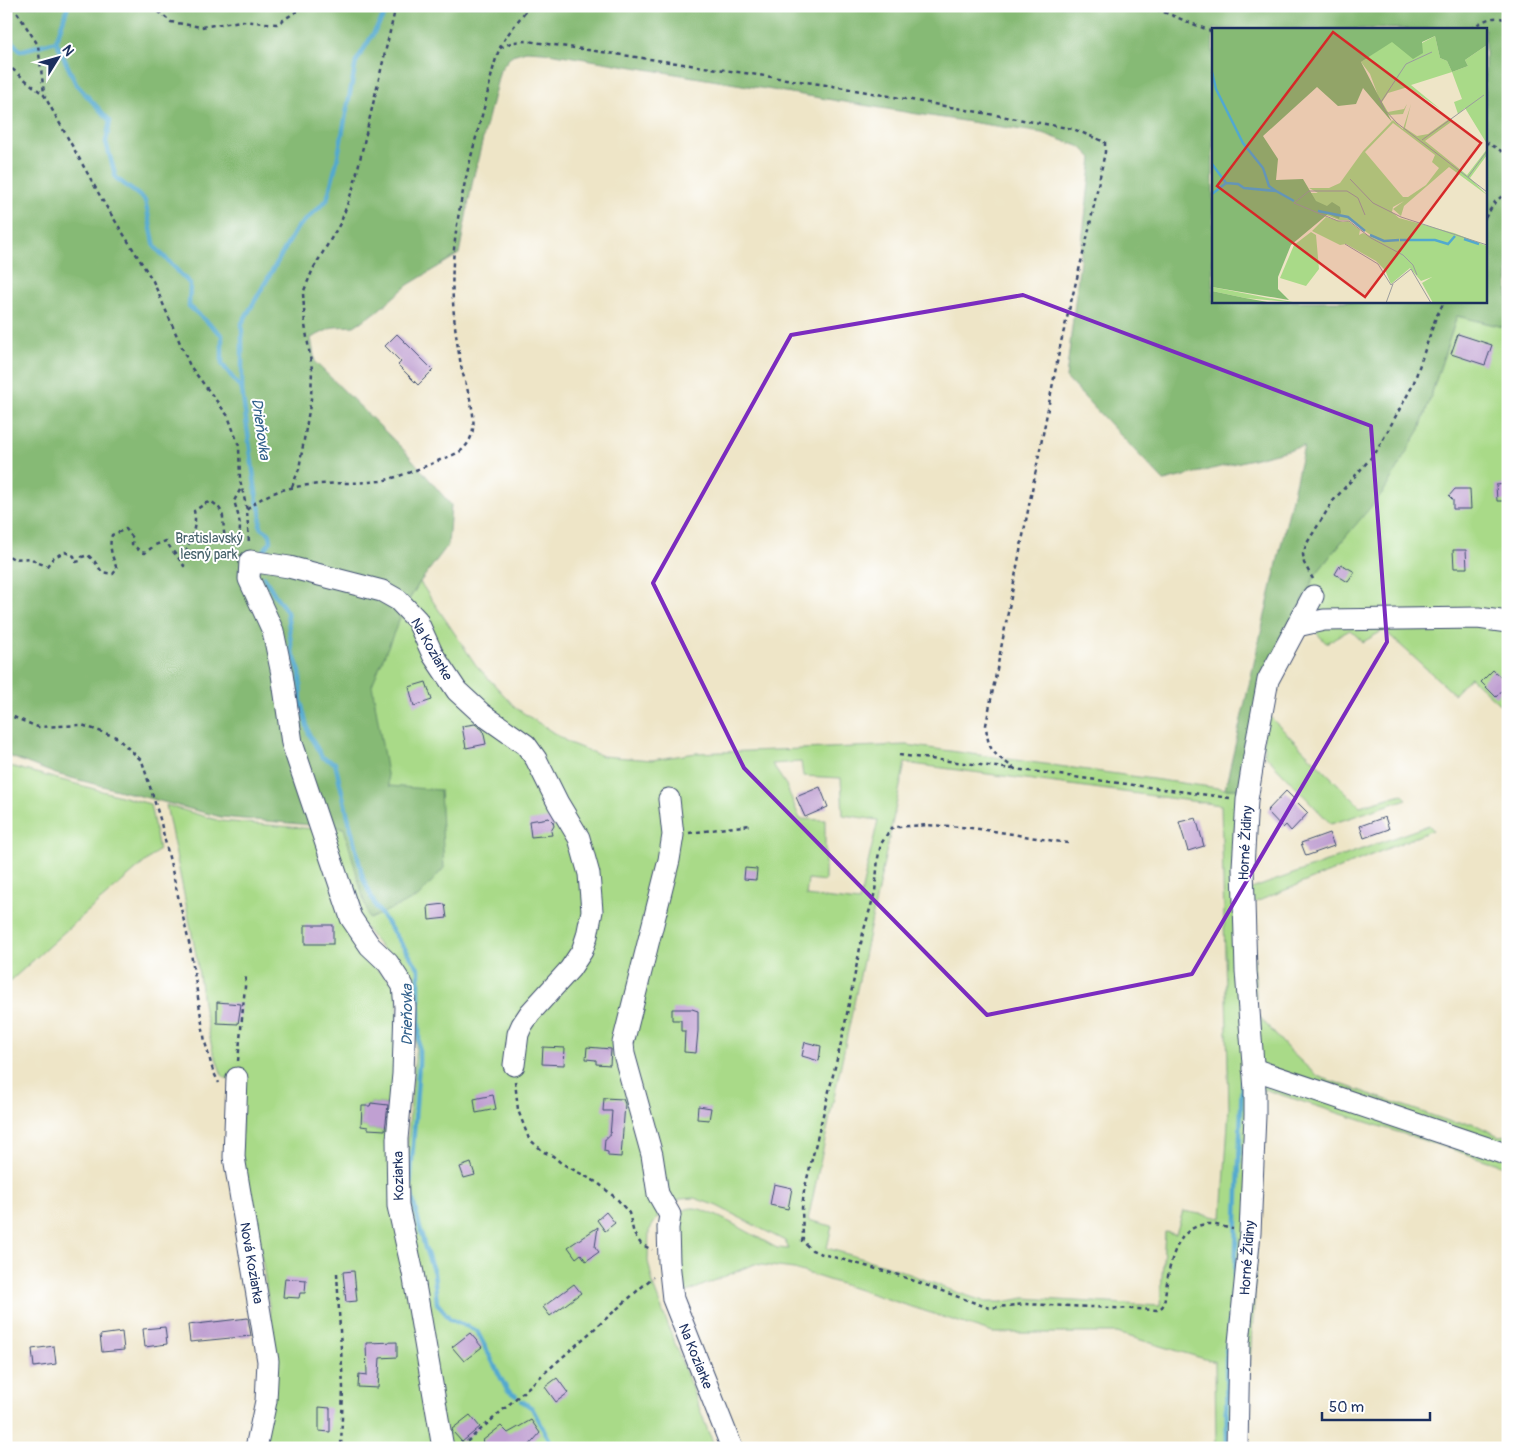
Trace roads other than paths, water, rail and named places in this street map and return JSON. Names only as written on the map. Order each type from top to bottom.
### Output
[{"type":"street","name":"Na Koziarke","points":[[250,561],[289,567],[382,590],[398,600],[416,620],[433,655],[457,691],[482,714],[526,746],[536,759],[558,803],[579,838],[589,874],[592,911],[587,936],[582,951],[570,969],[530,1013],[522,1026],[518,1034],[514,1065]]},
{"type":"street","name":"Koziarka","points":[[250,561],[249,579],[273,631],[282,674],[292,743],[351,918],[365,940],[388,963],[398,977],[404,993],[402,1074],[397,1139],[398,1206],[413,1273],[443,1448]]},
{"type":"street","name":"Horné Židiny","points":[[1237,1448],[1240,1343],[1250,1233],[1255,1107],[1246,971],[1243,867],[1247,800],[1268,680],[1313,596]]},
{"type":"street","points":[[1297,626],[1324,620],[1478,618],[1508,622]]},
{"type":"street","name":"Na Koziarke","points":[[669,800],[673,835],[669,860],[623,1043],[624,1054],[650,1147],[658,1194],[670,1215],[668,1228],[669,1258],[673,1299],[732,1448]]},
{"type":"street","points":[[1253,1069],[1508,1155]]},
{"type":"street","name":"Nová Koziarka","points":[[237,1078],[234,1157],[268,1361],[266,1402],[256,1448]]},
{"type":"waterway","points":[[56,41],[68,6]]},
{"type":"waterway","points":[[242,390],[242,323],[297,228],[327,200],[337,161],[356,62],[390,6]]},
{"type":"waterway","name":"Drieňovka","points":[[6,34],[20,51],[56,41],[76,84],[110,121],[106,142],[116,178],[145,200],[155,247],[190,284],[189,306],[222,335],[222,364],[242,390],[257,500],[261,513],[260,527],[270,534],[271,541],[263,552]]},
{"type":"waterway","name":"Drieňovka","points":[[264,577],[287,612],[292,651],[300,672],[301,702],[309,734],[322,757],[335,763],[363,878],[376,907],[419,969],[419,1063],[410,1188],[425,1248],[434,1273],[437,1303],[450,1319],[477,1331],[507,1390],[516,1396]]},
{"type":"waterway","points":[[1227,1448],[1226,1354],[1235,1276],[1242,1080]]},
{"type":"waterway","name":"Drieňovka","points":[[522,1401],[532,1408],[554,1448]]},
{"type":"park label","name":"Bratislavský lesný park","points":[[209,546]]}]
